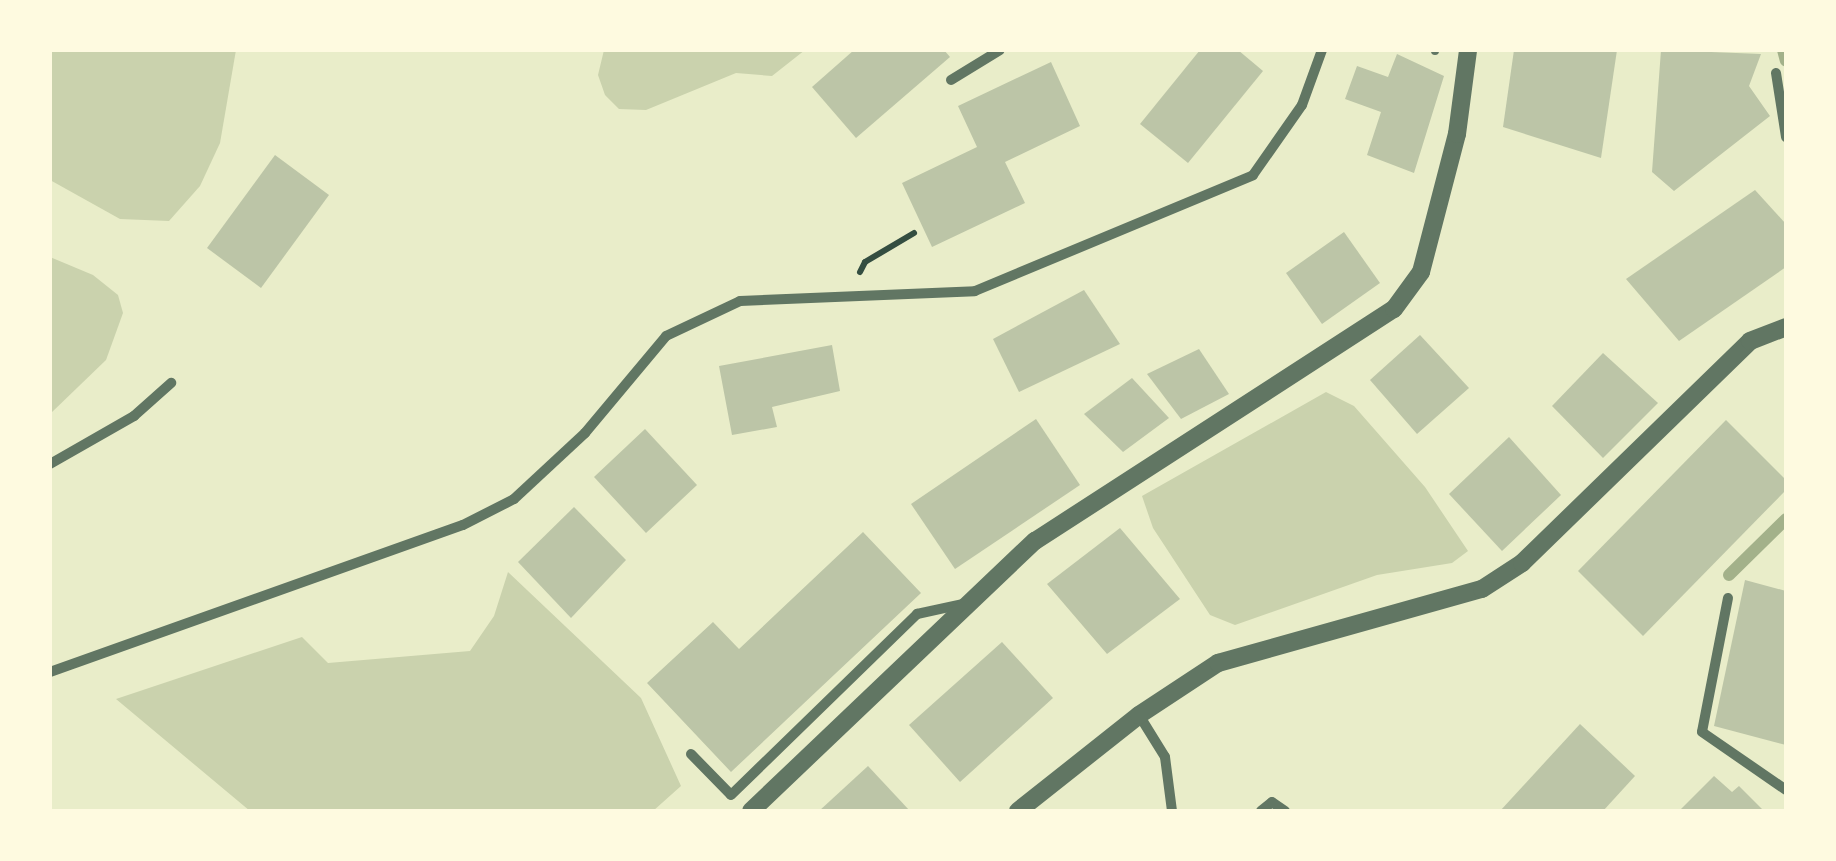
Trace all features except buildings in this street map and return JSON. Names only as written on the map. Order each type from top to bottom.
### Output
[{"type":"street","points":[[951,80],[1000,50]]},
{"type":"street","points":[[50,672],[464,525],[514,499],[586,433],[666,336],[740,300],[975,291],[1253,175],[1302,105],[1322,50]]},
{"type":"street","points":[[751,811],[1035,541],[1394,310],[1421,272],[1458,134],[1468,50]]},
{"type":"street","points":[[1776,72],[1786,137]]},
{"type":"street","points":[[1018,811],[1139,715],[1218,663],[1260,647],[1482,590],[1522,562],[1750,341],[1786,327]]},
{"type":"street","points":[[50,464],[134,416],[171,384]]},
{"type":"street","points":[[1728,598],[1702,732],[1786,790]]},
{"type":"street","points":[[691,754],[731,794],[917,614],[968,603]]},
{"type":"street","points":[[1139,715],[1164,758],[1172,811]]},
{"type":"street","points":[[1261,811],[1272,802],[1285,811]]},
{"type":"path","points":[[848,297],[865,262],[914,233]]},
{"type":"green space","points":[[50,50],[236,50],[220,143],[200,186],[169,221],[120,219],[50,180]]},
{"type":"green space","points":[[604,50],[805,50],[772,76],[736,73],[646,110],[619,109],[605,95],[598,75]]},
{"type":"green space","points":[[50,257],[93,275],[118,295],[123,313],[106,360],[50,414]]},
{"type":"green space","points":[[1326,392],[1354,406],[1425,487],[1468,551],[1452,563],[1377,575],[1235,625],[1210,615],[1153,528],[1142,496]]},
{"type":"green space","points":[[508,572],[641,698],[681,786],[653,811],[250,811],[116,699],[302,637],[328,663],[470,651],[494,616]]},
{"type":"waterway","points":[[1783,50],[1786,61]]},
{"type":"waterway","points":[[1729,575],[1786,519]]}]
